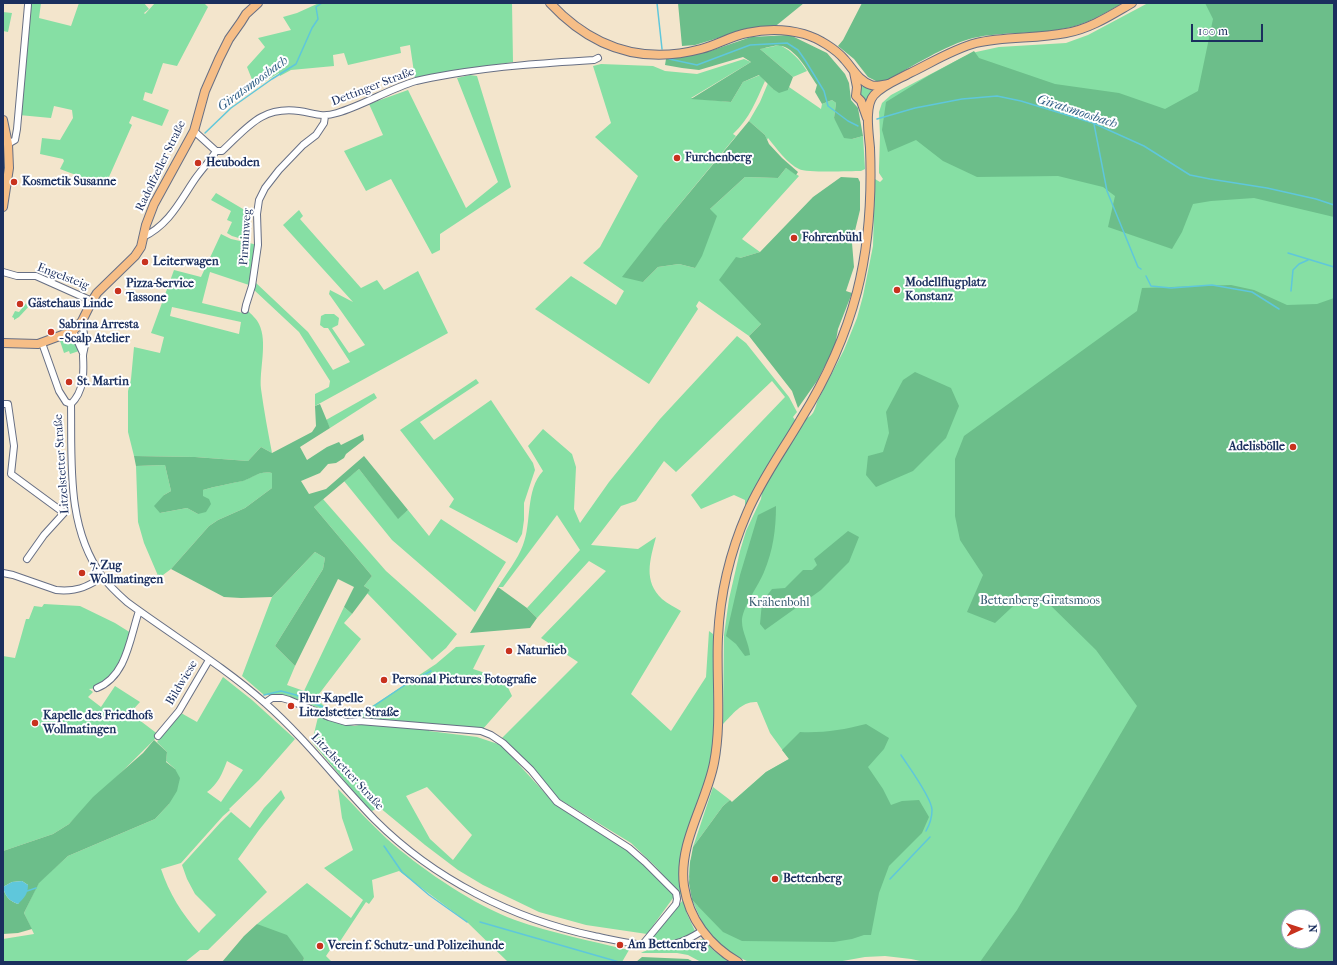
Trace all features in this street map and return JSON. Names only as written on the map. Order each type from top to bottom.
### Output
[{"type":"main road","name":"Radolfzeller Straße","points":[[74,330],[82,321],[92,301],[102,287],[129,264],[141,247],[146,225],[154,204],[194,131],[206,91],[218,59],[229,39],[244,18],[258,3]]},
{"type":"main road","points":[[550,3],[573,25],[592,37],[607,45],[636,53],[661,55],[680,54],[702,49],[746,33],[773,30],[806,34],[819,40],[845,59],[854,72],[874,90],[868,123],[871,189],[870,216],[862,273],[853,307],[842,338],[826,375],[801,420],[773,464],[747,512],[735,546],[725,583],[718,635],[718,714],[714,761],[705,795],[692,830],[684,863],[683,881],[690,910],[702,932],[724,954],[738,962]]},
{"type":"main road","points":[[861,101],[866,102],[889,84],[952,52],[976,43],[1068,33],[1097,22],[1132,3]]},
{"type":"main road","points":[[854,72],[857,88],[856,96],[861,101],[868,123]]},
{"type":"main road","points":[[857,88],[862,84],[889,84]]},
{"type":"main road","points":[[3,120],[8,144],[9,168],[3,207]]},
{"type":"main road","points":[[3,343],[38,344],[74,330]]},
{"type":"street","points":[[8,144],[15,140],[17,129],[28,5]]},
{"type":"street","name":"Dettinger Straße","points":[[143,237],[156,230],[167,219],[216,151],[222,151],[250,124],[271,112],[286,110],[325,116],[349,109],[400,87],[425,79],[471,71],[540,63],[594,60],[598,58]]},
{"type":"street","name":"Pirminweg","points":[[245,310],[252,286],[258,245],[257,214],[260,200],[265,188],[279,170],[303,145],[316,135],[324,123],[325,116]]},
{"type":"street","points":[[194,131],[216,151]]},
{"type":"street","name":"Engelsteig","points":[[3,272],[17,276],[36,276],[92,301]]},
{"type":"street","points":[[71,404],[82,387],[84,378],[85,343],[82,321]]},
{"type":"street","points":[[74,330],[84,352]]},
{"type":"street","name":"Litzelstetter Straße","points":[[42,343],[58,391],[66,402],[71,404],[73,474],[76,512],[80,530],[86,547],[102,576],[114,590],[139,611],[226,672],[265,703],[284,721],[377,821],[412,852],[442,874],[476,894],[544,923],[620,942],[666,945],[675,944],[702,932]]},
{"type":"street","points":[[3,404],[8,404],[14,446],[11,474],[64,513],[76,512]]},
{"type":"street","points":[[27,559],[44,535],[64,513]]},
{"type":"street","points":[[3,573],[63,591],[86,587],[94,583],[102,576]]},
{"type":"street","points":[[97,688],[108,682],[125,658],[139,611]]},
{"type":"street","name":"Bildwiese","points":[[158,736],[179,711],[209,660]]},
{"type":"street","points":[[265,703],[272,698],[290,700],[329,717],[346,722],[359,721],[481,731],[491,734],[503,743],[531,770],[557,802],[629,848],[646,862],[676,894],[676,904],[643,944]]},
{"type":"green space","points":[[29,3],[41,3],[39,18],[71,26],[79,3],[144,3],[149,9],[144,13],[145,14],[155,3],[204,3],[208,7],[177,66],[163,63],[152,94],[145,92],[143,100],[169,110],[162,126],[132,116],[129,123],[132,125],[105,186],[60,169],[64,161],[63,159],[40,154],[42,138],[60,140],[73,118],[72,110],[54,106],[51,118],[19,115]]},
{"type":"green space","points":[[319,3],[512,3],[513,62],[415,79],[410,45],[400,47],[401,53],[348,65],[344,53],[333,55],[334,66],[291,70],[280,76],[279,73],[255,87],[247,67],[265,47],[258,38],[291,30],[283,17],[297,13]]},
{"type":"green space","points":[[678,3],[804,3],[772,29],[748,29],[695,45],[682,46]]},
{"type":"green space","points":[[862,3],[1123,3],[1089,21],[1067,28],[1044,32],[996,34],[963,41],[940,51],[880,83],[868,77],[854,59],[838,46],[843,40]]},
{"type":"green space","name":"Bettenberg-Giratsmoos","points":[[1148,3],[1334,3],[1334,934],[1321,949],[1321,909],[1281,909],[1281,949],[1321,949],[1309,962],[925,962],[885,956],[865,957],[837,962],[749,962],[734,955],[717,941],[703,924],[692,900],[698,906],[695,887],[689,877],[690,861],[717,819],[732,802],[766,772],[789,759],[770,733],[757,702],[752,702],[742,706],[723,724],[724,635],[729,599],[746,531],[761,499],[762,492],[805,419],[813,412],[844,350],[857,318],[873,246],[875,179],[880,182],[883,179],[879,173],[879,112],[882,103],[891,95],[963,57],[976,52],[999,47],[1066,43],[1088,35]]},
{"type":"green space","points":[[1205,3],[1334,3],[1334,217],[1254,198],[1211,201],[1193,204],[1182,232],[1172,249],[1108,227],[1115,196],[1103,187],[1058,176],[977,177],[943,161],[916,140],[888,152],[882,130],[886,102],[928,76],[974,51],[979,58],[1055,84],[1119,93],[1165,109],[1198,91],[1213,19]]},
{"type":"green space","points":[[3,12],[12,13],[8,32],[3,31]]},
{"type":"green space","points":[[790,35],[827,53],[845,74],[849,83],[851,100],[858,108],[863,136],[852,139],[844,138],[834,118],[836,103],[832,100],[822,104],[815,92],[817,85],[806,68],[793,52],[782,46],[760,49],[793,77],[788,90],[779,93],[759,75],[743,82],[731,102],[691,99],[751,62],[743,57],[699,70],[665,65],[666,59],[710,51],[751,37]]},
{"type":"green space","points":[[780,45],[789,50],[807,71],[793,77],[760,49]]},
{"type":"green space","points":[[744,59],[751,62],[691,98],[731,102],[743,82],[760,75],[765,81],[744,122],[733,134],[736,136],[665,222],[643,282],[658,267],[679,264],[695,268],[710,209],[745,177],[778,178],[786,168],[799,176],[742,239],[760,252],[740,258],[761,324],[749,336],[699,301],[696,306],[698,309],[649,384],[535,309],[571,276],[616,305],[624,291],[583,263],[600,247],[638,176],[595,137],[611,123],[593,66],[601,64],[653,66],[665,71],[697,74]]},
{"type":"green space","points":[[470,75],[477,76],[511,187],[440,234],[440,250],[432,254],[391,179],[366,191],[344,151],[383,135],[369,104],[408,90],[466,208],[498,182],[457,78]]},
{"type":"green space","points":[[768,83],[773,89],[788,90],[789,87],[821,109],[822,104],[832,100],[836,103],[834,118],[852,139],[863,136],[865,169],[861,171],[828,172],[803,170],[795,167],[782,155],[768,138],[767,140],[765,135],[749,121],[760,102]]},
{"type":"green space","points":[[865,86],[870,88],[872,93],[870,98],[865,100],[860,98],[858,93],[860,88]]},
{"type":"green space","points":[[749,121],[765,135],[769,144],[782,158],[798,172],[796,175],[786,168],[778,178],[745,177],[710,209],[717,216],[702,256],[695,268],[679,264],[658,267],[643,282],[622,277],[665,222]]},
{"type":"green space","points":[[841,177],[858,178],[860,182],[860,210],[852,243],[854,267],[846,291],[852,293],[838,329],[835,346],[817,381],[798,408],[792,391],[749,336],[761,324],[719,280],[736,257],[740,258],[760,252],[813,197]]},
{"type":"green space","points":[[216,193],[248,212],[250,218],[242,239],[227,233],[232,222],[227,220],[231,211],[211,200]]},
{"type":"green space","points":[[299,210],[303,216],[300,219],[361,288],[377,280],[384,290],[418,271],[448,333],[315,406],[315,394],[329,387],[330,381],[299,332],[253,289],[255,282],[308,332],[333,370],[350,362],[328,328],[324,328],[320,325],[321,316],[325,314],[334,314],[339,318],[338,325],[332,328],[349,353],[365,345],[329,294],[330,290],[353,302],[283,225]]},
{"type":"green space","points":[[221,234],[231,239],[258,245],[252,286],[210,272],[202,303],[243,313],[247,310],[259,324],[263,339],[261,389],[272,453],[261,447],[248,461],[195,457],[134,456],[128,432],[128,391],[131,379],[134,347],[160,353],[164,337],[151,333],[174,270],[201,277]],"holes":[[[172,307],[241,322],[239,334],[170,316]]]},
{"type":"green space","points":[[1231,285],[1254,290],[1287,305],[1317,304],[1334,298],[1334,962],[980,962],[1017,910],[1137,706],[1096,650],[1045,600],[1025,595],[995,623],[967,612],[983,575],[960,540],[955,516],[955,459],[964,436],[1137,311],[1142,288]]},
{"type":"green space","points":[[28,301],[32,303],[19,317],[14,320],[12,317],[15,311],[19,312]]},
{"type":"green space","points":[[737,336],[746,343],[789,397],[797,412],[793,417],[797,423],[745,510],[745,500],[734,495],[701,509],[691,495],[785,397],[772,381],[676,472],[664,461],[636,501],[621,506],[591,545],[638,549],[656,537],[650,562],[650,578],[652,585],[662,599],[681,611],[631,694],[671,731],[706,677],[709,631],[713,634],[714,740],[711,761],[681,876],[681,895],[655,866],[631,843],[559,799],[532,769],[500,740],[578,662],[541,638],[606,571],[589,561],[537,618],[527,608],[580,550],[557,515],[503,587],[498,587],[518,556],[526,536],[531,497],[537,479],[543,471],[528,446],[543,429],[572,454],[576,467],[574,509],[580,523],[609,482],[660,419]]},
{"type":"green space","points":[[70,337],[74,338],[79,351],[70,354],[69,351],[64,353],[60,341]]},
{"type":"green space","points":[[915,372],[951,388],[959,406],[946,438],[913,471],[876,487],[866,475],[868,456],[883,452],[889,433],[886,412],[903,380]]},
{"type":"green space","points":[[476,379],[479,383],[420,422],[434,440],[491,400],[533,463],[535,470],[524,503],[522,534],[517,543],[449,507],[454,499],[400,430]]},
{"type":"green space","points":[[374,393],[377,398],[330,428],[326,420]]},
{"type":"green space","points":[[320,404],[330,428],[300,447],[307,460],[327,447],[339,442],[341,445],[363,434],[364,440],[346,454],[344,458],[336,463],[328,464],[320,473],[301,481],[309,494],[326,489],[364,456],[408,510],[398,519],[359,469],[314,507],[372,576],[364,586],[370,590],[352,614],[344,607],[354,587],[338,579],[295,666],[275,646],[323,569],[325,558],[315,552],[272,597],[224,597],[171,569],[209,526],[218,520],[245,508],[272,488],[272,473],[260,474],[243,481],[203,490],[203,496],[209,499],[211,504],[206,512],[198,514],[187,508],[160,513],[154,506],[164,495],[171,491],[165,465],[136,466],[134,456],[195,457],[248,461],[261,447],[272,453],[312,432],[316,426],[315,406]]},
{"type":"green space","points":[[165,465],[171,491],[164,495],[160,513],[187,508],[198,514],[203,496],[203,490],[242,481],[259,474],[272,473],[272,488],[245,508],[218,520],[209,526],[171,569],[159,578],[144,543],[138,522],[136,466]]},
{"type":"green space","points":[[359,469],[398,518],[408,510],[429,536],[441,519],[506,562],[475,612],[392,540],[344,481]]},
{"type":"green space","points":[[323,499],[386,571],[457,634],[446,648],[432,660],[367,593],[370,590],[364,586],[372,576],[314,507]]},
{"type":"green space","points":[[776,506],[775,531],[770,556],[762,577],[747,604],[742,617],[742,626],[750,655],[745,656],[736,644],[726,636],[740,575],[758,515]]},
{"type":"green space","name":"Krähenbohl","points":[[848,531],[859,537],[849,562],[821,590],[765,630],[760,624],[762,602],[772,589],[785,588],[803,570],[812,570],[817,565],[814,559]]},
{"type":"green space","points":[[315,552],[325,558],[323,569],[275,646],[295,666],[287,685],[304,691],[344,607],[352,614],[344,623],[361,639],[316,698],[325,707],[323,711],[295,698],[264,695],[242,676],[272,597]]},
{"type":"green space","points":[[498,587],[527,608],[537,618],[530,628],[470,633]]},
{"type":"green space","points":[[44,604],[80,606],[115,623],[131,633],[120,667],[97,688],[89,689],[93,692],[88,697],[101,707],[115,686],[140,702],[130,713],[159,735],[69,824],[53,834],[3,851],[3,656],[15,658],[26,619],[29,619],[34,606],[42,607]]},
{"type":"green space","points":[[485,645],[473,669],[504,679],[512,696],[482,730],[429,729],[429,731],[477,737],[501,745],[554,803],[628,850],[674,893],[673,898],[647,934],[586,925],[539,912],[483,885],[458,870],[379,807],[372,811],[364,804],[312,742],[318,717],[354,726],[364,724],[360,714],[436,664],[456,647]],"holes":[[[427,787],[472,835],[453,860],[430,839],[406,796]]]},
{"type":"green space","points":[[223,677],[252,700],[295,739],[259,780],[229,809],[230,810],[181,863],[161,869],[164,878],[177,903],[199,933],[216,915],[195,894],[182,865],[231,812],[250,828],[264,808],[281,790],[285,798],[238,859],[267,892],[208,950],[200,950],[185,962],[3,962],[3,939],[34,934],[24,913],[39,882],[68,856],[155,819],[169,804],[175,769],[166,761],[167,752],[157,742],[181,713],[197,722]],"holes":[[[227,761],[243,770],[221,802],[207,792],[214,786]]]},
{"type":"green space","points":[[866,724],[889,738],[884,749],[868,767],[883,789],[891,805],[902,801],[919,800],[929,817],[922,833],[889,866],[879,893],[871,935],[864,935],[834,942],[742,941],[723,932],[692,900],[689,883],[690,863],[693,847],[723,806],[730,800],[732,802],[766,772],[789,759],[782,750],[800,732],[833,731]]},
{"type":"green space","points":[[154,740],[167,752],[166,762],[175,769],[180,778],[177,791],[169,804],[155,819],[68,856],[39,883],[24,913],[32,929],[18,933],[3,934],[3,851],[53,834],[69,824],[93,797],[143,753]],"holes":[[[22,881],[28,885],[18,904],[8,898],[3,887],[12,882]]]},
{"type":"green space","points":[[713,787],[730,800],[723,806],[693,847]]},
{"type":"green space","points":[[338,789],[379,832],[394,845],[436,877],[483,906],[499,914],[529,925],[629,950],[622,962],[508,962],[467,922],[399,871],[372,880],[374,897],[369,904],[366,902],[335,949],[332,947],[326,956],[332,962],[303,962],[304,958],[257,924],[307,883],[351,918],[363,900],[324,868],[353,850],[342,818]]},
{"type":"green space","points":[[683,900],[687,914],[695,931],[689,938],[663,943],[650,941],[657,930]]},
{"type":"green space","points":[[257,924],[287,935],[304,958],[303,962],[222,962],[244,936]]},
{"type":"green space","points":[[703,939],[713,950],[729,962],[701,962],[688,955],[677,953],[641,953],[649,950],[671,950]]},
{"type":"green space","points":[[642,957],[688,959],[694,962],[636,962]]},
{"type":"water","points":[[22,881],[28,885],[28,888],[25,896],[18,904],[8,898],[3,887],[12,882]]},
{"type":"waterway","name":"Giratsmoosbach","points":[[205,133],[231,108],[296,64],[312,28],[318,19],[316,7],[322,3]]},
{"type":"waterway","name":"Giratsmoosbach","points":[[657,3],[662,49]]},
{"type":"waterway","name":"Giratsmoosbach","points":[[669,59],[697,65],[750,45],[787,43],[798,50],[805,60],[824,91],[828,106],[848,121],[858,126]]},
{"type":"waterway","name":"Giratsmoosbach","points":[[877,119],[915,108],[962,99],[997,96],[1021,101],[1093,123],[1144,146],[1190,175],[1267,188],[1316,199],[1334,205]]},
{"type":"waterway","points":[[1094,124],[1107,191],[1138,267],[1141,269]]},
{"type":"waterway","points":[[1288,253],[1334,267]]},
{"type":"waterway","points":[[1291,291],[1293,270],[1299,264],[1308,260]]},
{"type":"waterway","points":[[1146,276],[1151,286],[1171,288],[1212,285],[1252,292],[1279,309]]},
{"type":"waterway","points":[[362,714],[405,685],[431,671]]},
{"type":"waterway","points":[[264,695],[281,691],[296,695],[332,711],[350,717]]},
{"type":"waterway","points":[[901,755],[924,790],[931,805],[931,818],[926,831]]},
{"type":"waterway","points":[[890,879],[930,837]]},
{"type":"waterway","points":[[384,846],[402,872],[429,895],[467,922]]},
{"type":"waterway","points":[[27,891],[36,888]]},
{"type":"waterway","points":[[480,922],[619,962]]},
{"type":"place","name":"Furchenberg","points":[[677,158]]},
{"type":"place","name":"Heuboden","points":[[198,163]]},
{"type":"place","name":"Kosmetik Susanne","points":[[14,182]]},
{"type":"place","name":"Fohrenbühl","points":[[794,238]]},
{"type":"place","name":"Leiterwagen","points":[[145,262]]},
{"type":"place","name":"Modellflugplatz Konstanz","points":[[897,290]]},
{"type":"place","name":"Pizza-Service Tassone","points":[[118,291]]},
{"type":"place","name":"Gästehaus Linde","points":[[20,304]]},
{"type":"place","name":"Sabrina Arresta - Scalp Atelier","points":[[51,332]]},
{"type":"place","name":"St. Martin","points":[[69,382]]},
{"type":"place","name":"Adelisbölle","points":[[1293,447]]},
{"type":"place","name":"7. Zug Wollmatingen","points":[[82,573]]},
{"type":"place","name":"Naturlieb","points":[[509,651]]},
{"type":"place","name":"Personal Pictures Fotografie","points":[[384,680]]},
{"type":"place","name":"Flur-Kapelle Litzelstetter Straße","points":[[291,706]]},
{"type":"place","name":"Kapelle des Friedhofs Wollmatingen","points":[[35,723]]},
{"type":"place","name":"Bettenberg","points":[[775,879]]},
{"type":"place","name":"Am Bettenberg","points":[[620,945]]},
{"type":"place","name":"Verein f. Schutz- und Polizeihunde","points":[[320,946]]}]
